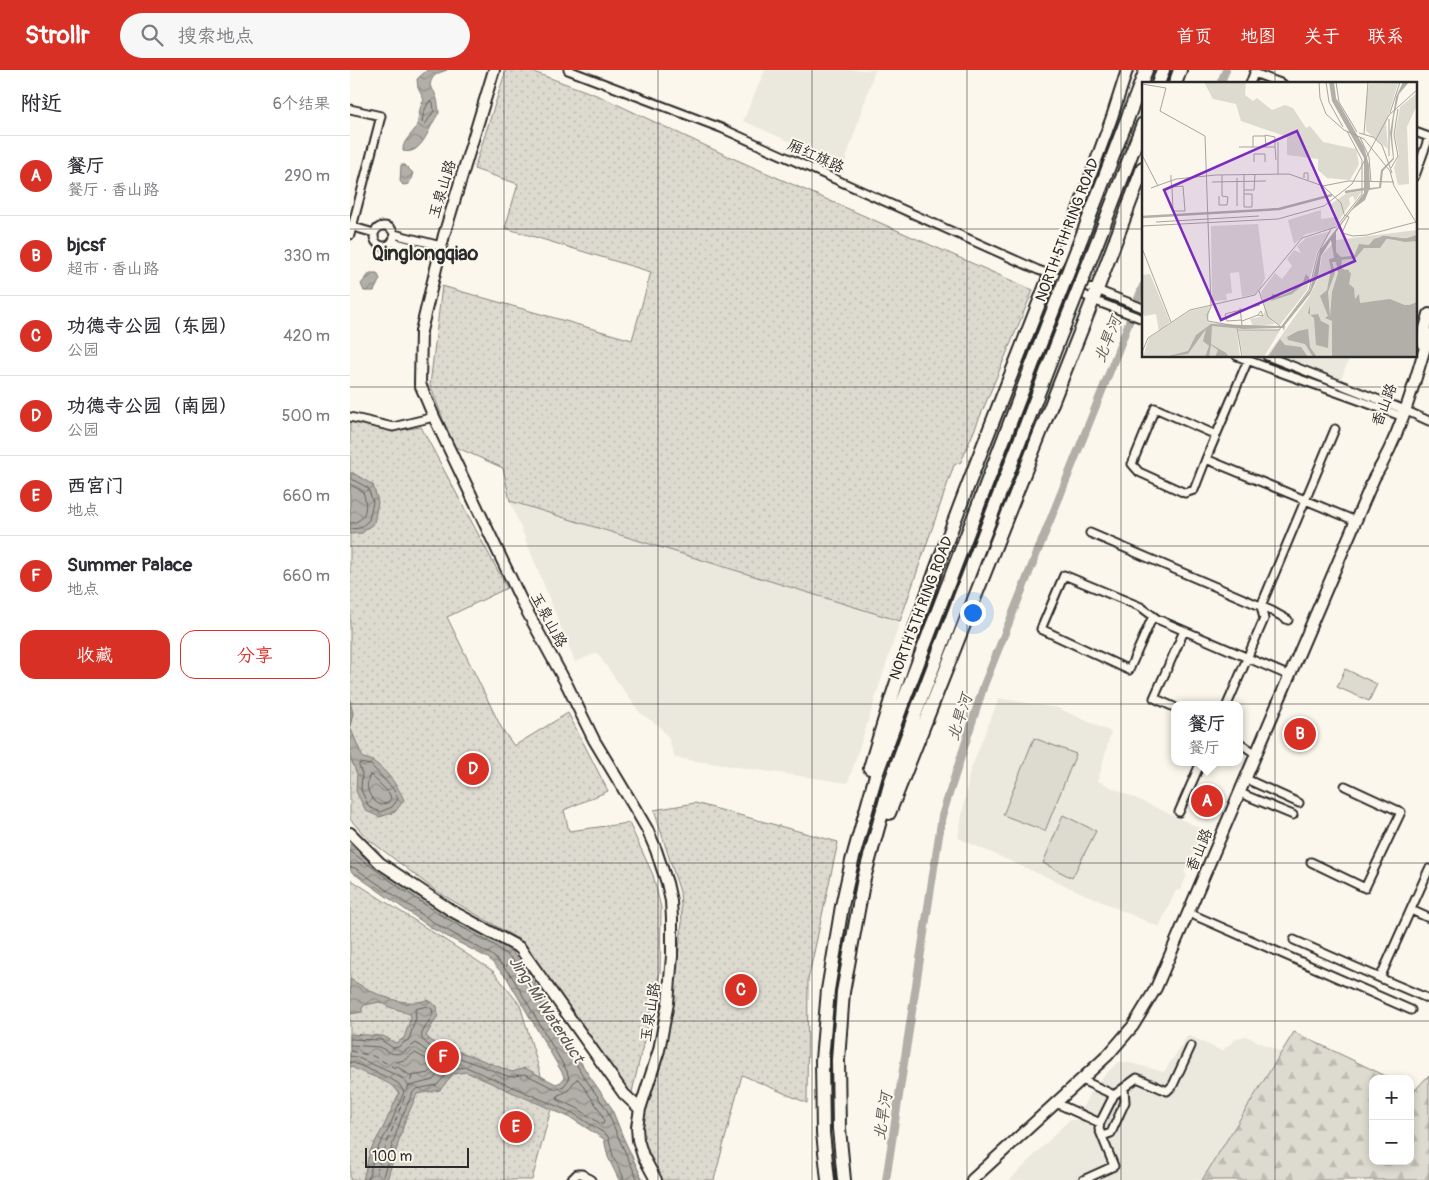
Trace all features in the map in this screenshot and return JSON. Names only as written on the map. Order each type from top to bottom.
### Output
[{"type":"highway","name":"NORTH 5TH RING ROAD","points":[[828,1180],[823,1133],[822,1060],[828,990],[842,906],[852,861],[876,775],[1146,70]]},
{"type":"highway","points":[[1159,82],[1164,70]]},
{"type":"highway","points":[[1176,82],[1180,70]]},
{"type":"highway","points":[[844,1180],[839,1129],[838,1060],[843,992],[864,878],[891,781],[1142,127]]},
{"type":"highway","points":[[864,878],[1095,295],[1142,171]]},
{"type":"highway","points":[[852,861],[868,776],[887,712],[938,564],[1050,275]]},
{"type":"street","name":"玉泉山路","points":[[494,70],[440,250],[421,332],[420,384],[523,604],[567,685],[594,740],[636,810],[662,865],[671,901],[672,949],[668,1003],[659,1050],[640,1109],[637,1127],[638,1140],[643,1156],[656,1180]]},
{"type":"street","name":"厢红旗路","points":[[568,70],[721,128],[1095,295],[1142,319]]},
{"type":"street","points":[[1050,275],[1061,256],[1112,117],[1127,70]]},
{"type":"street","points":[[1251,82],[1254,73],[1278,82]]},
{"type":"street","points":[[350,109],[381,116],[350,235]]},
{"type":"street","points":[[1416,132],[1429,137],[1416,173]]},
{"type":"street","points":[[385,225],[391,228],[393,238],[385,246],[378,244],[374,239],[374,233],[378,227],[385,225]]},
{"type":"street","points":[[351,227],[374,233]]},
{"type":"street","points":[[393,238],[440,250]]},
{"type":"street","name":"厢红旗路","points":[[1050,275],[1095,295],[1129,302],[1142,308]]},
{"type":"street","name":"香山路","points":[[1401,411],[1429,314]]},
{"type":"street","name":"香山路","points":[[972,1180],[1082,1080],[1115,1047],[1137,1019],[1164,973],[1374,478],[1379,459],[1401,411],[1429,334]]},
{"type":"street","points":[[1242,358],[1401,411]]},
{"type":"street","points":[[1272,358],[1429,422]]},
{"type":"street","points":[[1216,435],[1155,408],[1132,464],[1138,472],[1185,493],[1194,490],[1248,360]]},
{"type":"street","points":[[350,417],[393,427],[434,417]]},
{"type":"street","points":[[1229,701],[1264,619],[1261,606],[1335,429]]},
{"type":"street","points":[[1206,459],[1356,521]]},
{"type":"street","points":[[1090,533],[1261,606],[1288,620]]},
{"type":"street","points":[[1152,616],[1129,670],[1041,629],[1064,575],[1141,607],[1152,616],[1184,631],[1290,676]]},
{"type":"street","points":[[1171,706],[1154,698],[1184,631]]},
{"type":"street","points":[[1243,745],[1256,754]]},
{"type":"street","points":[[1179,812],[1199,766]]},
{"type":"street","points":[[1246,779],[1299,803]]},
{"type":"street","points":[[1311,862],[1365,888],[1400,812],[1345,786]]},
{"type":"street","points":[[1240,793],[1293,815]]},
{"type":"street","points":[[350,833],[380,863],[452,911],[520,948],[624,1094],[640,1109]]},
{"type":"street","points":[[1380,978],[1429,869]]},
{"type":"street","points":[[1411,910],[1429,918]]},
{"type":"street","points":[[1189,913],[1410,1010]]},
{"type":"street","points":[[1294,940],[1429,999]]},
{"type":"street","points":[[1083,1180],[1114,1166],[1099,1129],[1100,1123],[1114,1095],[1137,1078],[1167,1091],[1173,1085],[1191,1046]]},
{"type":"street","points":[[1082,1080],[1114,1095]]},
{"type":"street","points":[[1102,1136],[1111,1133],[1125,1102],[1124,1088]]},
{"type":"street","points":[[1056,1103],[1100,1123]]},
{"type":"street","points":[[571,1180],[576,1174],[582,1174],[591,1180]]},
{"type":"shaded area","points":[[765,70],[875,70],[844,165],[743,121]]},
{"type":"shaded area","points":[[1287,358],[1349,358],[1341,379]]},
{"type":"shaded area","points":[[510,501],[900,621],[848,783],[675,758],[668,737],[659,726],[640,713],[597,653],[575,662]]},
{"type":"shaded area","points":[[999,698],[1058,708],[1111,732],[1098,781],[1204,830],[1184,873],[1187,875],[1180,891],[1176,890],[1159,927],[958,838],[970,771]]},
{"type":"shaded area","points":[[1188,1035],[1222,1051],[1237,1038],[1246,1036],[1281,1052],[1202,1180],[1010,1180],[1069,1120],[1076,1120],[1093,1087],[1118,1062],[1127,1062],[1164,1072]]},
{"type":"green space","points":[[506,70],[528,70],[599,96],[721,153],[1033,290],[961,462],[954,465],[900,621],[510,501],[503,468],[458,448],[454,448],[430,385],[442,286],[632,340],[651,272],[505,228],[518,184],[474,169]]},
{"type":"green space","points":[[350,421],[395,431],[421,427],[507,588],[447,617],[502,729],[514,746],[568,713],[608,791],[564,810],[569,831],[629,823],[653,875],[661,908],[660,972],[629,1105],[525,943],[436,891],[367,838],[350,819]]},
{"type":"green space","points":[[1345,669],[1377,684],[1369,701],[1337,687]]},
{"type":"green space","points":[[1034,738],[1076,754],[1045,831],[1003,815]]},
{"type":"green space","points":[[695,803],[838,842],[808,980],[807,1103],[742,1075],[714,1180],[661,1180],[641,1134],[650,1088],[655,1080],[669,1027],[682,923],[680,892],[654,810]]},
{"type":"green space","points":[[1063,815],[1096,831],[1072,878],[1043,863]]},
{"type":"green space","points":[[350,879],[493,971],[520,1005],[551,1109],[532,1180],[350,1180]]},
{"type":"green space","points":[[1294,1032],[1384,1075],[1369,1075],[1369,1165],[1414,1165],[1414,1089],[1429,1075],[1429,1180],[1202,1180]]},
{"type":"water","points":[[427,70],[447,70],[436,75],[432,79],[430,86],[437,98],[439,113],[421,144],[416,149],[403,151],[406,141],[416,127],[424,100],[418,88],[417,79]]},
{"type":"water","points":[[401,165],[405,165],[413,173],[409,184],[403,185],[400,181]]},
{"type":"water","points":[[370,273],[377,273],[380,279],[374,291],[364,291],[361,284]]},
{"type":"water","points":[[350,473],[373,485],[378,502],[374,523],[362,533],[350,534]]},
{"type":"water","points":[[350,701],[353,713],[350,727]]},
{"type":"water","points":[[350,727],[363,758],[373,761],[383,770],[392,779],[402,795],[404,800],[395,812],[380,817],[366,811],[356,791],[357,774],[350,757]]},
{"type":"water","name":"Jing-Mi Waterduct","points":[[350,844],[394,877],[497,941],[514,954],[529,973],[586,1071],[611,1107],[643,1180],[619,1180],[608,1157],[604,1139],[571,1118],[466,1072],[453,1074],[440,1090],[417,1094],[405,1121],[387,1180],[363,1180],[370,1151],[399,1093],[390,1084],[350,1066],[350,1034],[383,1036],[396,1043],[404,1038],[411,1017],[410,1014],[380,1002],[365,1005],[362,1008],[362,1012],[351,1014],[350,979],[387,998],[407,1002],[427,1000],[437,1006],[438,1015],[426,1036],[434,1043],[512,1072],[525,1068],[556,1084],[564,1078],[507,978],[488,958],[433,929],[353,873],[350,870]]},
{"type":"waterway","name":"北旱河","points":[[1221,82],[1226,70]]},
{"type":"waterway","name":"北旱河","points":[[886,1180],[942,816],[984,685],[1142,289]]},
{"type":"ferry route","points":[[350,1051],[373,1056],[412,1077],[378,1167],[376,1180]]},
{"type":"place","name":"bjcsf","points":[[1300,734]]},
{"type":"place","name":"功德寺公园（南园）","points":[[473,769]]},
{"type":"place","name":"餐厅","points":[[1207,801]]},
{"type":"place","name":"功德寺公园（东园）","points":[[741,990]]},
{"type":"place","name":"Summer Palace","points":[[443,1057]]},
{"type":"place","name":"西宫门","points":[[516,1127]]},
{"type":"district","name":"Qinglongqiao","points":[[425,253]]}]
